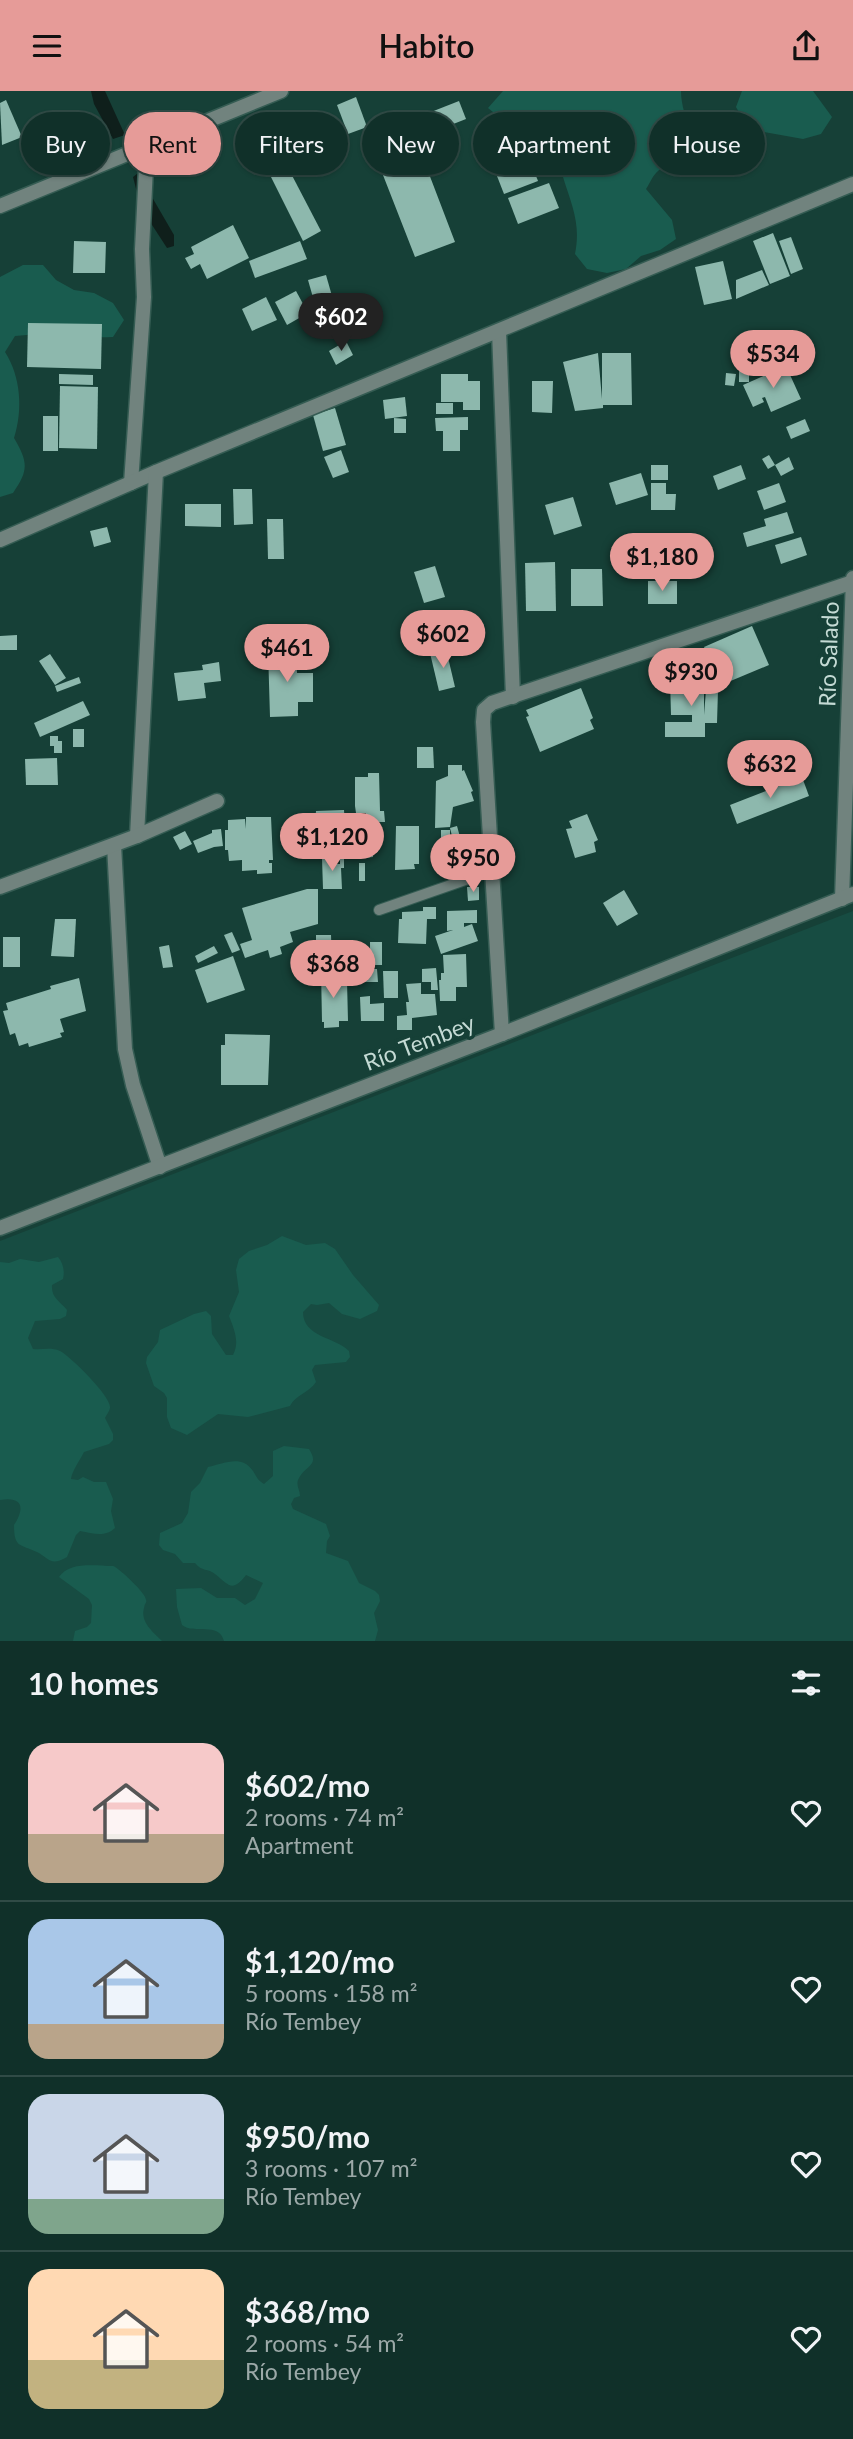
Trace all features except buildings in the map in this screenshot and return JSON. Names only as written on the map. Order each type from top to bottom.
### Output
[{"type":"street","points":[[221,116],[281,91]]},
{"type":"street","points":[[0,206],[124,156]]},
{"type":"street","points":[[131,483],[144,297],[142,249],[146,175]]},
{"type":"street","points":[[0,540],[156,472],[853,184]]},
{"type":"street","points":[[499,331],[513,697]]},
{"type":"street","points":[[137,836],[156,472]]},
{"type":"street","points":[[502,1034],[484,710],[492,703],[853,580]]},
{"type":"street","name":"Río Salado","points":[[847,897],[853,580]]},
{"type":"street","points":[[0,887],[137,836],[217,801]]},
{"type":"street","points":[[114,845],[125,1049],[160,1167]]},
{"type":"street","name":"Río Tembey","points":[[0,1228],[847,897]]},
{"type":"lane","points":[[379,910],[491,871]]},
{"type":"shaded area","points":[[91,91],[105,91],[124,135],[113,139],[110,133],[110,112],[98,112]]},
{"type":"shaded area","points":[[139,175],[174,235],[174,246],[167,248],[141,208],[133,177]]},
{"type":"shaded area","points":[[853,911],[853,1641],[0,1641],[0,1241]]},
{"type":"green space","points":[[503,91],[681,91],[684,112],[649,112],[649,175],[655,175],[646,189],[672,220],[676,239],[660,250],[641,256],[626,269],[607,273],[587,269],[575,254],[576,224],[563,175],[635,175],[635,112],[493,112],[488,108]]},
{"type":"green space","points":[[742,91],[813,91],[832,117],[821,134],[803,139],[765,132],[765,112],[739,112],[736,107]]},
{"type":"green space","points":[[23,265],[43,265],[56,280],[74,290],[94,293],[113,303],[124,320],[113,337],[15,336],[5,352],[14,372],[19,394],[19,416],[14,438],[25,466],[22,478],[13,493],[0,497],[0,277]]},
{"type":"green space","points":[[282,1236],[306,1245],[325,1243],[335,1249],[379,1305],[377,1311],[360,1319],[342,1314],[329,1303],[311,1304],[303,1312],[308,1327],[343,1346],[349,1351],[350,1357],[346,1362],[315,1365],[312,1370],[316,1382],[290,1406],[248,1417],[218,1414],[187,1435],[171,1428],[167,1417],[167,1398],[154,1386],[146,1363],[147,1357],[158,1342],[160,1330],[206,1311],[211,1316],[212,1334],[226,1355],[233,1355],[236,1340],[229,1316],[239,1292],[236,1270],[239,1259],[249,1251]]},
{"type":"green space","points":[[58,1257],[64,1276],[52,1285],[52,1289],[54,1296],[67,1310],[66,1316],[35,1321],[28,1338],[33,1349],[53,1349],[65,1354],[90,1377],[109,1403],[110,1408],[105,1418],[113,1440],[109,1444],[84,1452],[71,1479],[78,1480],[83,1477],[94,1482],[106,1482],[113,1499],[111,1511],[115,1528],[103,1534],[80,1531],[67,1557],[53,1561],[17,1542],[14,1525],[20,1513],[20,1505],[13,1500],[0,1500],[0,1262],[9,1263],[20,1259],[39,1262]]},
{"type":"green space","points":[[284,1446],[309,1449],[313,1459],[298,1480],[300,1496],[294,1498],[291,1504],[293,1509],[326,1524],[330,1536],[326,1553],[348,1561],[359,1583],[379,1595],[380,1601],[374,1613],[378,1630],[375,1641],[224,1641],[217,1631],[187,1628],[182,1625],[176,1589],[201,1588],[217,1598],[235,1598],[245,1605],[255,1599],[263,1583],[246,1575],[237,1584],[230,1585],[195,1563],[183,1563],[175,1554],[163,1550],[159,1545],[160,1533],[182,1523],[188,1513],[191,1492],[200,1483],[208,1467],[238,1461],[248,1466],[264,1484],[273,1476],[273,1451]]},
{"type":"green space","points":[[76,1566],[113,1566],[143,1594],[146,1601],[144,1618],[162,1641],[73,1641],[75,1631],[91,1623],[92,1605],[89,1599],[59,1577]]}]
